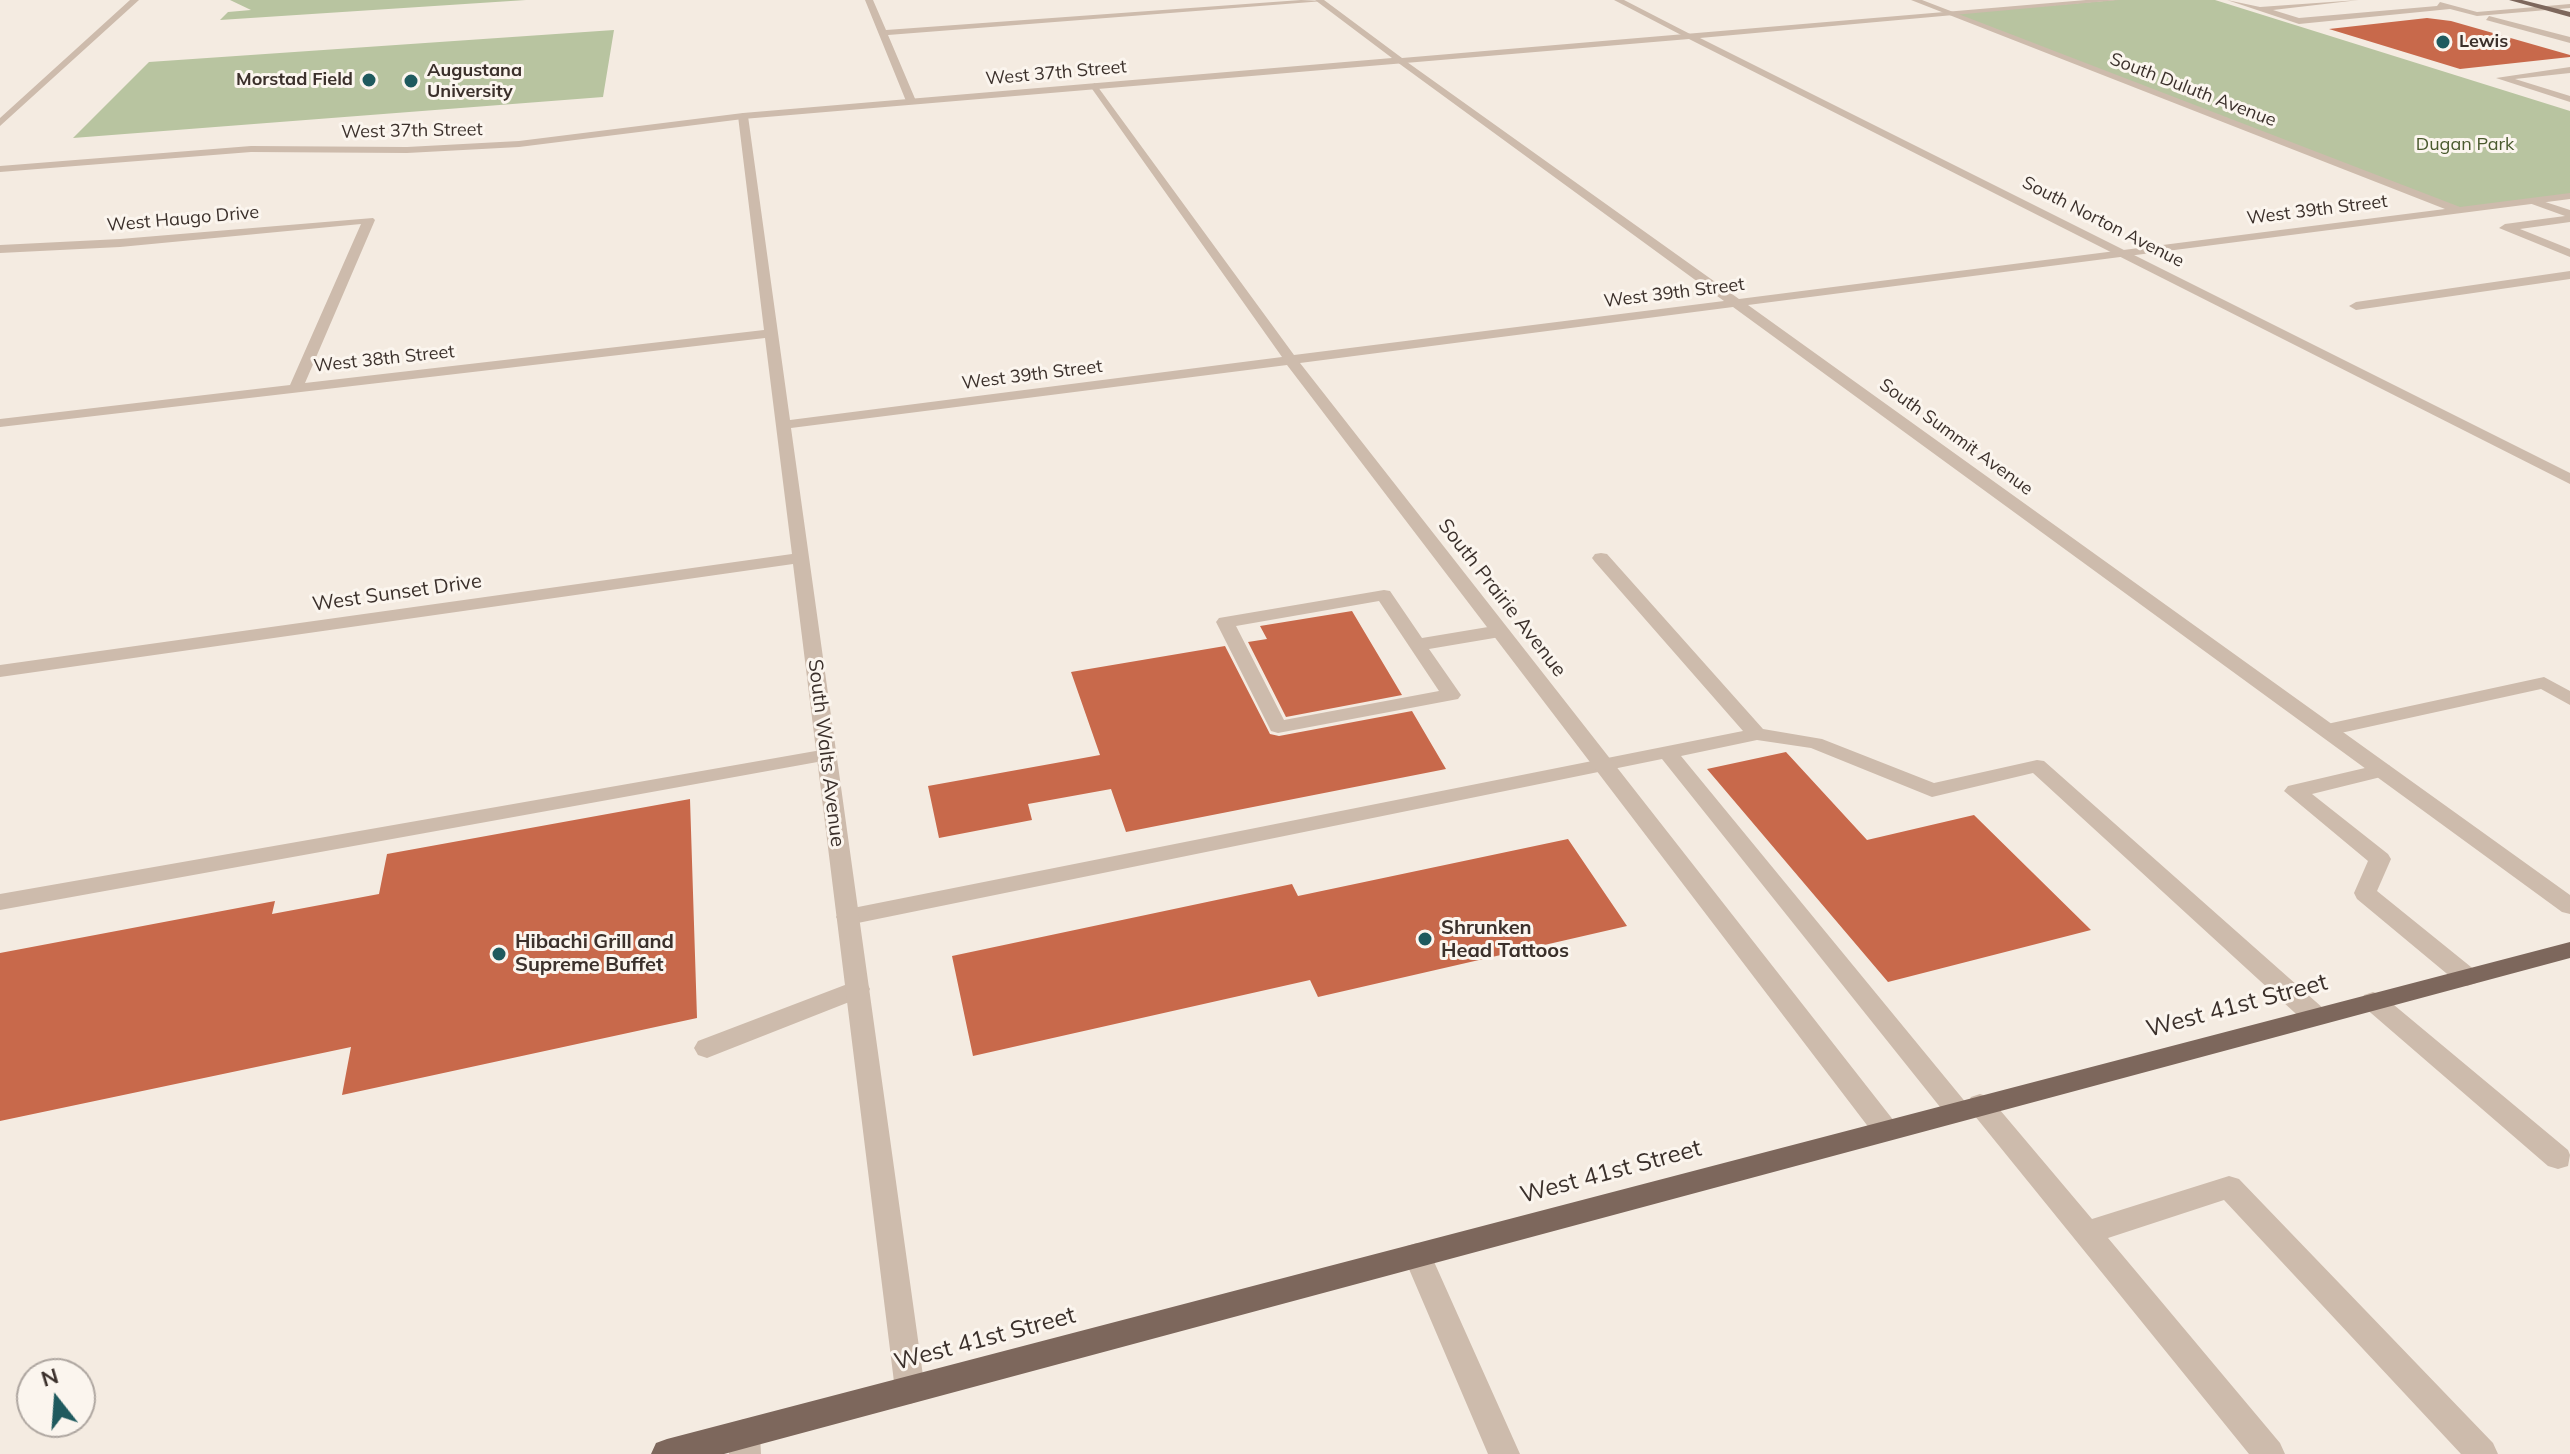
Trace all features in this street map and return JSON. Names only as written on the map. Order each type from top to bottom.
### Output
[{"type":"main road","points":[[2513,0],[2570,15]]},
{"type":"main road","name":"West 41st Street","points":[[667,1454],[745,1444],[910,1390],[1968,1107],[2570,950]]},
{"type":"street","points":[[0,123],[135,0]]},
{"type":"street","points":[[869,0],[911,101]]},
{"type":"street","points":[[885,33],[1320,0]]},
{"type":"street","name":"South Summit Avenue","points":[[1320,0],[2570,906]]},
{"type":"street","name":"South Norton Avenue","points":[[1618,0],[2570,479]]},
{"type":"street","name":"South Duluth Avenue","points":[[1915,0],[2459,210]]},
{"type":"street","name":"West 37th Street","points":[[0,169],[251,149],[407,150],[519,144],[743,116],[2115,0]]},
{"type":"street","points":[[2231,0],[2299,21],[2450,7]]},
{"type":"street","points":[[2260,9],[2355,0]]},
{"type":"street","points":[[2423,0],[2570,40]]},
{"type":"street","points":[[2477,14],[2570,6]]},
{"type":"street","points":[[2570,70],[2501,78],[2570,99]]},
{"type":"street","points":[[2535,88],[2558,85]]},
{"type":"street","name":"South Prairie Avenue","points":[[1095,86],[1290,359],[1885,1129]]},
{"type":"street","name":"South Walts Avenue","points":[[743,116],[910,1390]]},
{"type":"street","name":"West 39th Street","points":[[783,425],[2570,196]]},
{"type":"street","points":[[2533,201],[2570,217]]},
{"type":"street","points":[[2570,217],[2505,228],[2570,253]]},
{"type":"street","name":"West Haugo Drive","points":[[0,249],[120,243],[369,220],[296,387]]},
{"type":"street","points":[[2356,306],[2570,275]]},
{"type":"street","name":"West 38th Street","points":[[0,423],[771,333]]},
{"type":"street","name":"West Sunset Drive","points":[[0,671],[801,558]]},
{"type":"street","points":[[1601,558],[1757,734]]},
{"type":"street","points":[[1384,595],[1417,645],[1451,695],[1278,727],[1225,622],[1384,595]]},
{"type":"street","points":[[1417,645],[1500,631]]},
{"type":"street","points":[[2327,730],[2544,683],[2570,699]]},
{"type":"street","points":[[848,917],[1757,734],[1815,743],[1932,790],[2037,766],[2315,1016]]},
{"type":"street","points":[[1668,753],[1968,1107],[2086,1233],[2269,1454]]},
{"type":"street","points":[[0,902],[827,755]]},
{"type":"street","points":[[2382,770],[2295,791],[2380,859],[2365,893],[2467,977]]},
{"type":"street","points":[[707,1048],[858,989]]},
{"type":"street","points":[[2373,1001],[2558,1158]]},
{"type":"street","points":[[2086,1233],[2229,1187],[2482,1454]]},
{"type":"street","points":[[1417,1255],[1504,1454]]},
{"type":"green space","points":[[230,0],[526,0],[220,20],[228,12],[251,10]]},
{"type":"green space","name":"Dugan Park","points":[[2115,0],[2215,0],[2570,111],[2570,196],[2459,210],[1951,14]]},
{"type":"green space","name":"Morstad Field","points":[[614,30],[603,97],[73,138],[149,62]]},
{"type":"building","name":"Lewis","points":[[2427,18],[2451,21],[2570,57],[2460,69],[2329,29]]},
{"type":"building","points":[[1352,611],[1402,695],[1286,717],[1248,642],[1267,639],[1260,626]]},
{"type":"building","points":[[1225,646],[1270,734],[1279,736],[1412,711],[1446,769],[1126,832],[1111,789],[1028,804],[1032,820],[939,838],[928,786],[1100,755],[1071,672]]},
{"type":"building","points":[[1786,752],[1867,840],[1974,815],[2091,930],[1888,982],[1707,769]]},
{"type":"building","points":[[690,799],[697,1018],[342,1095],[351,1047],[0,1121],[0,953],[275,901],[272,914],[379,894],[387,854]]},
{"type":"building","points":[[1568,839],[1627,926],[1318,997],[1310,980],[973,1056],[952,956],[1292,884],[1298,896]]},
{"type":"place","name":"Lewis","points":[[2443,42]]},
{"type":"place","name":"Morstad Field","points":[[369,80]]},
{"type":"place","name":"Augustana University","points":[[411,81]]},
{"type":"place","name":"Shrunken Head Tattoos","points":[[1425,939]]},
{"type":"place","name":"Hibachi Grill and Supreme Buffet","points":[[499,954]]}]
